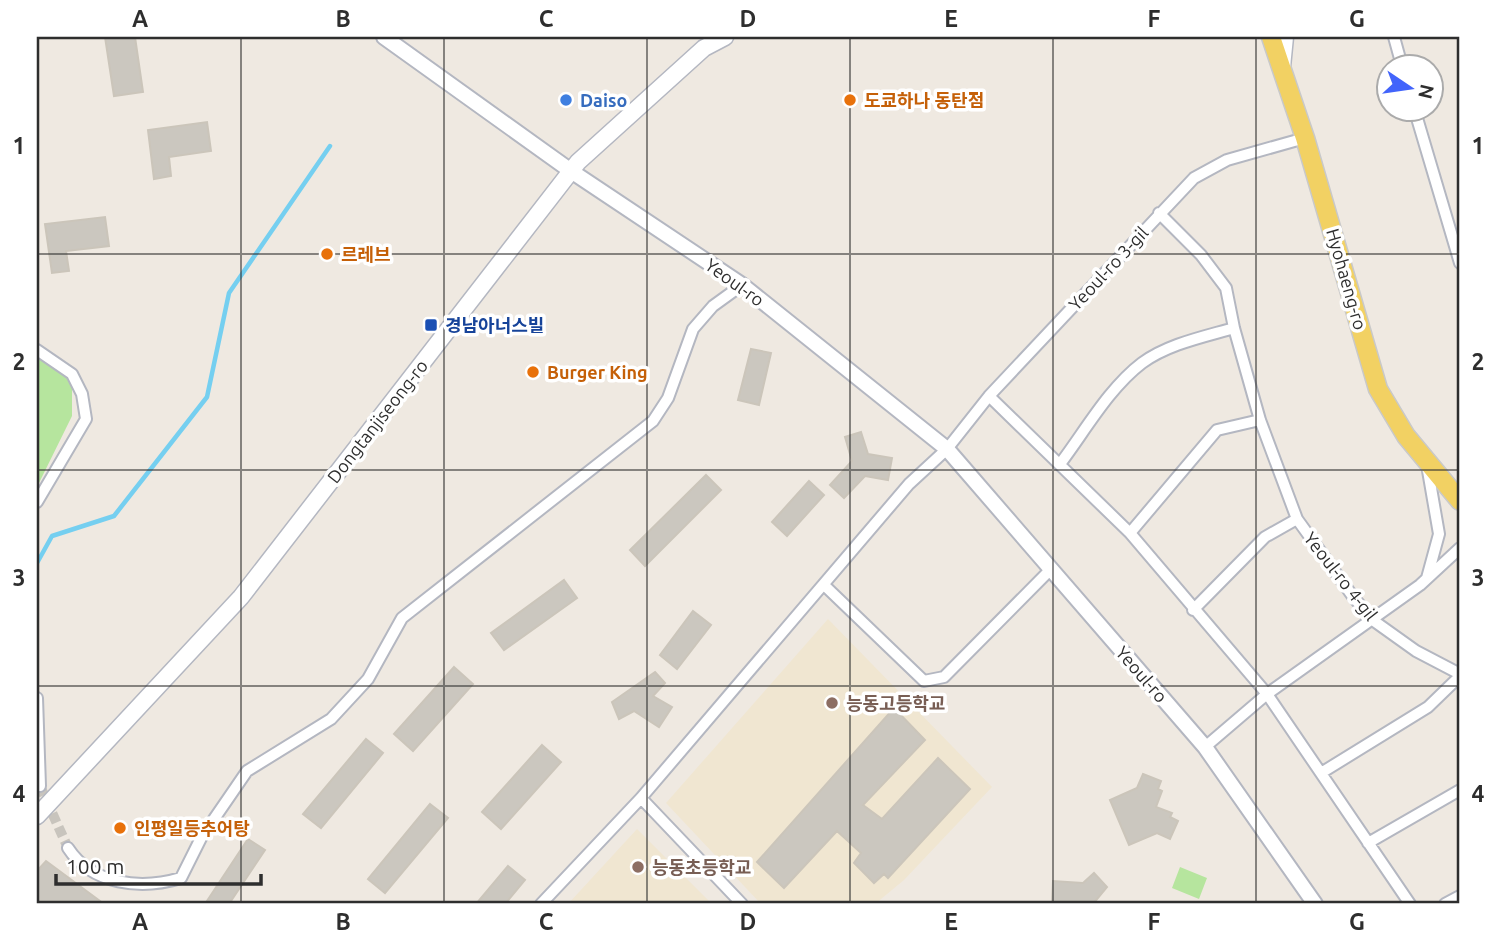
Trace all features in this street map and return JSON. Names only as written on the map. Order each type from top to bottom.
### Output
[{"type":"main road","name":"Dongtanjiseong-ro","points":[[37,816],[241,597],[571,171],[704,48],[725,37]]},
{"type":"main road","name":"Hyohaeng-ro","points":[[1271,37],[1305,138],[1378,390],[1426,462],[1460,501]]},
{"type":"main road","points":[[1281,69],[1285,37]]},
{"type":"street","name":"Yeoul-ro","points":[[384,37],[571,171],[742,285],[947,449],[1205,747],[1315,904]]},
{"type":"street","points":[[1418,122],[1460,263]]},
{"type":"street","name":"Yeoul-ro 3-gil","points":[[541,904],[641,798],[909,484],[947,449],[989,396],[1159,213],[1194,178],[1227,160],[1305,138]]},
{"type":"street","name":"Yeoul-ro 4-gil","points":[[1159,213],[1202,255],[1226,288],[1234,328],[1260,420],[1297,519],[1354,598],[1374,621],[1416,651],[1460,675],[1428,707],[1321,773]]},
{"type":"street","points":[[68,848],[78,863],[100,878],[138,883],[167,882],[181,878],[201,838],[247,771],[331,719],[368,679],[402,618],[653,421],[668,398],[682,352],[693,329],[713,306],[742,285]]},
{"type":"street","points":[[1060,464],[1114,392],[1142,363],[1182,342],[1234,328]]},
{"type":"street","points":[[37,350],[72,374],[82,394],[86,419],[37,502]]},
{"type":"street","points":[[989,396],[1130,533],[1193,610],[1268,694],[1410,904]]},
{"type":"street","points":[[1130,533],[1217,430],[1260,420]]},
{"type":"street","points":[[1426,462],[1439,534],[1426,580]]},
{"type":"street","name":"Yeoul-ro 4-gil","points":[[1193,610],[1265,537],[1297,519]]},
{"type":"street","points":[[1205,747],[1268,694],[1374,621],[1455,560],[1460,548]]},
{"type":"street","points":[[824,585],[923,681],[933,681],[944,677],[1051,569]]},
{"type":"street","points":[[37,698],[40,786]]},
{"type":"street","points":[[1368,843],[1460,790]]},
{"type":"street","points":[[641,798],[742,904]]},
{"type":"street","points":[[1445,904],[1460,896]]},
{"type":"shaded area","name":"능동고등학교","points":[[828,619],[992,787],[904,880],[875,904],[761,904],[666,803]]},
{"type":"shaded area","name":"능동초등학교","points":[[637,829],[712,904],[568,904]]},
{"type":"green space","points":[[37,352],[72,374],[72,416],[37,487]]},
{"type":"green space","points":[[1180,867],[1207,878],[1199,899],[1172,888]]},
{"type":"building","points":[[105,37],[135,37],[143,92],[114,96]]},
{"type":"building","points":[[207,122],[211,151],[169,157],[171,176],[154,179],[148,130]]},
{"type":"building","points":[[105,217],[109,246],[66,251],[69,271],[52,273],[45,224]]},
{"type":"building","points":[[751,349],[771,353],[759,405],[738,400]]},
{"type":"building","points":[[861,432],[868,454],[892,458],[888,480],[865,476],[844,498],[830,485],[852,461],[845,437]]},
{"type":"building","points":[[706,475],[721,490],[645,566],[630,550]]},
{"type":"building","points":[[809,481],[824,495],[787,536],[772,522]]},
{"type":"building","points":[[564,580],[577,598],[504,650],[491,633]]},
{"type":"building","points":[[693,611],[711,625],[677,669],[660,655]]},
{"type":"building","points":[[454,667],[473,684],[413,751],[394,734]]},
{"type":"building","points":[[655,672],[665,683],[653,696],[672,707],[659,727],[634,711],[619,719],[612,702]]},
{"type":"building","name":"능동고등학교","points":[[894,708],[925,740],[863,805],[882,819],[938,758],[970,789],[888,878],[884,874],[874,883],[854,863],[861,853],[837,831],[784,888],[757,862]]},
{"type":"building","points":[[366,739],[383,753],[321,828],[303,814]]},
{"type":"building","points":[[542,745],[561,762],[501,829],[482,812]]},
{"type":"building","points":[[1143,774],[1161,781],[1158,789],[1162,791],[1156,807],[1172,813],[1170,817],[1178,821],[1170,839],[1157,833],[1129,845],[1110,800],[1137,788]]},
{"type":"building","points":[[430,804],[448,818],[385,893],[368,879]]},
{"type":"building","points":[[248,839],[265,850],[229,904],[205,904]]},
{"type":"building","points":[[46,861],[104,904],[37,904],[37,871]]},
{"type":"building","points":[[508,866],[525,880],[505,904],[476,904]]},
{"type":"building","points":[[1094,873],[1107,887],[1093,904],[1052,904],[1053,881],[1083,883]]},
{"type":"waterway","points":[[37,563],[52,536],[114,516],[207,397],[229,293],[330,146]]},
{"type":"tunnel","points":[[40,786],[68,848]]},
{"type":"place","name":"Daiso","points":[[566,100]]},
{"type":"place","name":"도쿄하나 동탄점","points":[[850,100]]},
{"type":"place","name":"르레브","points":[[327,254]]},
{"type":"place","name":"경남아너스빌","points":[[431,325]]},
{"type":"place","name":"Burger King","points":[[533,372]]},
{"type":"place","name":"능동고등학교","points":[[832,703]]},
{"type":"place","name":"인평일등추어탕","points":[[120,828]]},
{"type":"place","name":"능동초등학교","points":[[638,867]]}]
